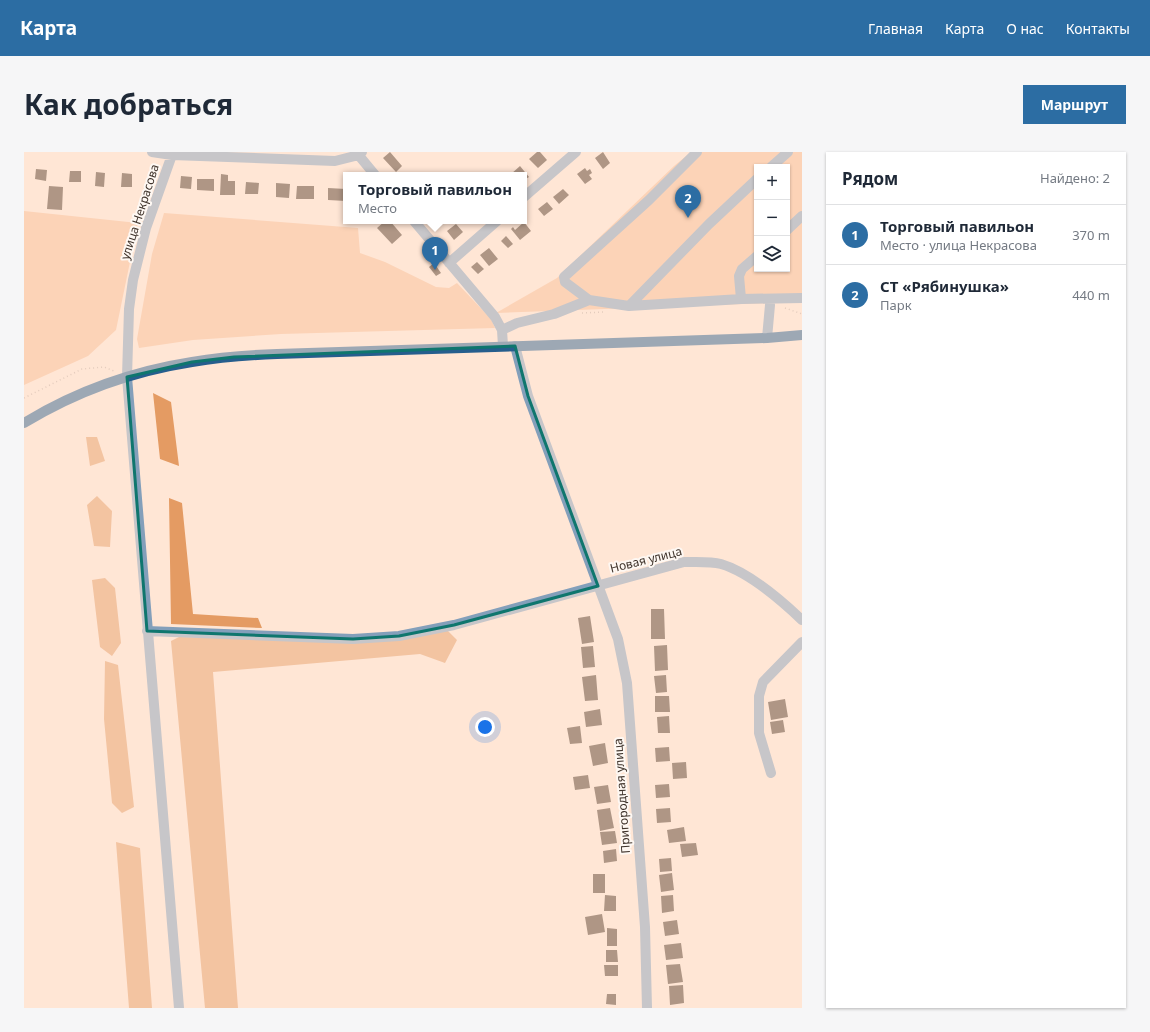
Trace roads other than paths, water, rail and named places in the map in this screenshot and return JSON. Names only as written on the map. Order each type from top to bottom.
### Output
[{"type":"main road","points":[[24,423],[64,402],[127,377],[192,362],[234,357],[277,354],[766,338],[802,335]]},
{"type":"street","points":[[152,152],[335,161],[359,153],[374,172]]},
{"type":"street","points":[[527,194],[576,152]]},
{"type":"street","points":[[697,152],[649,200],[564,277],[565,282],[589,300],[629,306],[800,296]]},
{"type":"street","points":[[774,164],[788,152]]},
{"type":"street","name":"улица Некрасова","points":[[173,153],[146,228],[133,280],[130,309],[127,377],[179,1008]]},
{"type":"street","points":[[629,306],[709,224],[754,183]]},
{"type":"street","points":[[790,227],[802,216]]},
{"type":"street","points":[[416,224],[495,317],[502,330],[503,346]]},
{"type":"street","points":[[449,263],[494,224]]},
{"type":"street","points":[[741,299],[740,276],[742,269],[754,259]]},
{"type":"street","points":[[502,330],[517,323],[554,314],[589,300]]},
{"type":"street","points":[[766,338],[770,306]]},
{"type":"street","name":"Пригородная улица","points":[[515,346],[528,396],[618,639],[626,683],[645,927],[647,1008]]},
{"type":"street","name":"Новая улица","points":[[147,631],[354,639],[399,636],[454,625],[684,562],[720,564],[750,578],[791,609],[802,620]]},
{"type":"street","points":[[771,773],[759,733],[759,696],[763,682],[802,642]]},
{"type":"place","name":"СТ «Рябинушка»","points":[[688,218]]},
{"type":"place","name":"Торговый павильон","points":[[435,270]]}]
